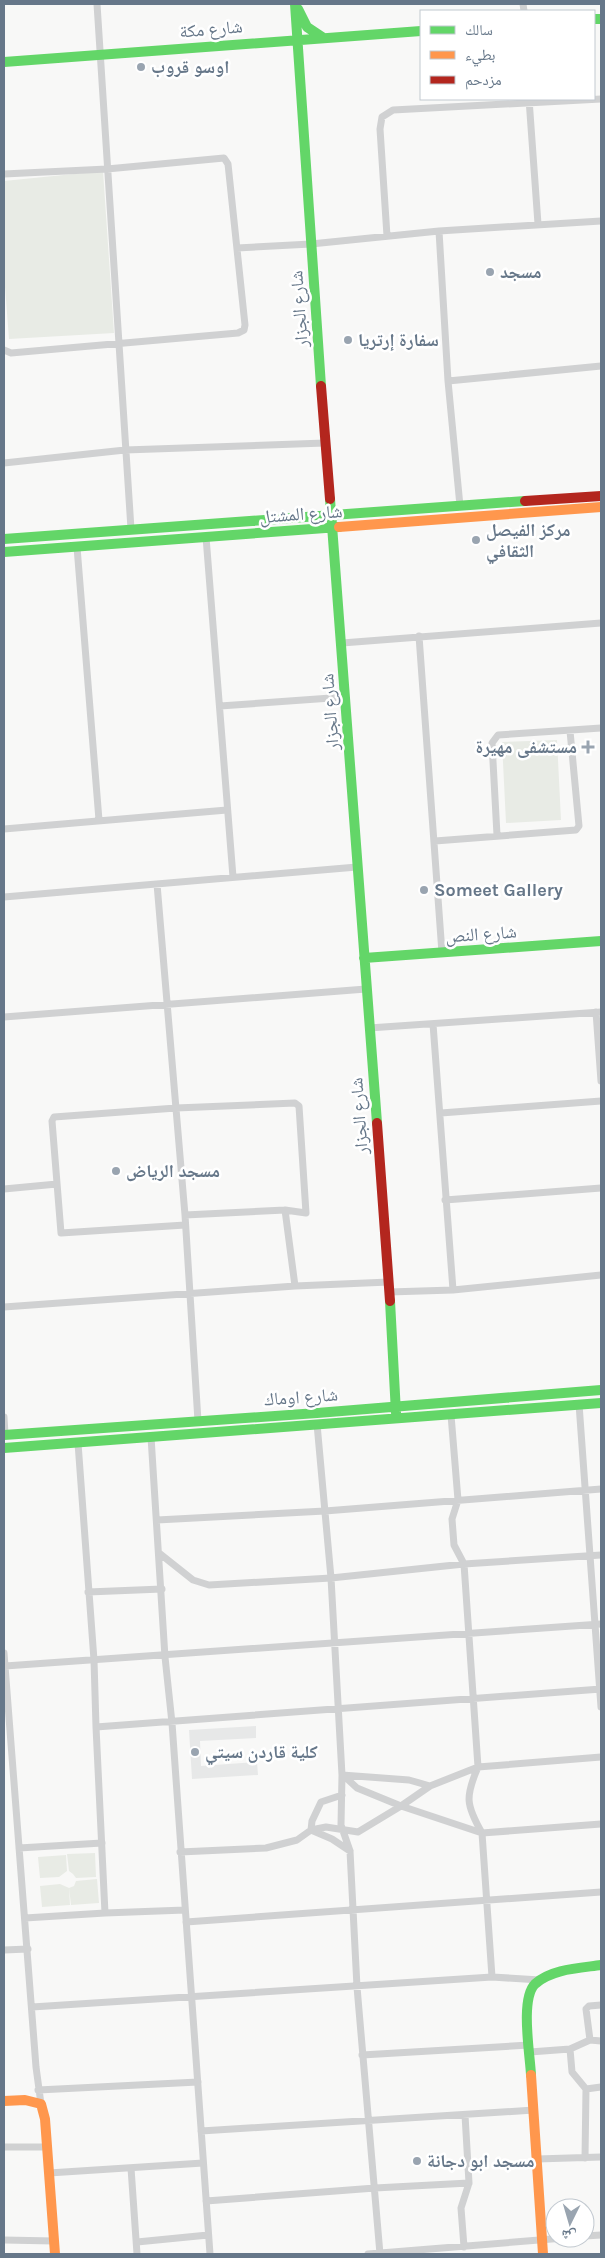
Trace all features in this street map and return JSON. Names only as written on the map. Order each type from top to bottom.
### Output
[{"type":"street","points":[[97,4],[131,530]]},
{"type":"street","points":[[295,4],[307,27],[322,37]]},
{"type":"street","name":"شارع الجزار","points":[[295,4],[325,442],[342,643],[389,1287],[396,1419]]},
{"type":"street","name":"شارع مكة","points":[[4,62],[420,31]]},
{"type":"street","points":[[387,236],[380,129],[382,117],[393,110],[565,100]]},
{"type":"street","points":[[529,101],[538,224]]},
{"type":"street","points":[[4,174],[108,169],[224,158],[228,164],[245,325],[244,330],[238,333],[11,353],[4,350]]},
{"type":"street","points":[[237,248],[311,244],[439,231],[601,221]]},
{"type":"street","points":[[439,231],[448,381],[460,506]]},
{"type":"street","points":[[448,381],[601,366]]},
{"type":"street","points":[[4,463],[125,450],[325,442]]},
{"type":"street","name":"شارع المشتل","points":[[4,538],[601,496]]},
{"type":"street","name":"شارع المشتل","points":[[4,552],[601,507]]},
{"type":"street","points":[[206,537],[233,877]]},
{"type":"street","points":[[77,547],[99,820]]},
{"type":"street","points":[[342,643],[601,622]]},
{"type":"street","points":[[420,636],[442,953]]},
{"type":"street","points":[[220,706],[345,697]]},
{"type":"street","points":[[498,835],[492,743],[494,739],[498,735],[601,728]]},
{"type":"street","points":[[435,841],[576,830],[579,826],[570,731]]},
{"type":"street","points":[[4,829],[227,810]]},
{"type":"street","points":[[4,896],[357,867]]},
{"type":"street","points":[[157,884],[185,1215],[198,1421]]},
{"type":"street","name":"شارع النص","points":[[364,958],[601,941]]},
{"type":"street","points":[[4,1017],[366,989]]},
{"type":"street","points":[[369,1028],[599,1012],[601,1081]]},
{"type":"street","points":[[433,1024],[441,1113],[452,1290]]},
{"type":"street","points":[[441,1113],[601,1101]]},
{"type":"street","points":[[185,1215],[285,1210],[306,1213],[299,1106],[295,1103],[176,1108],[54,1117],[52,1121],[62,1233],[185,1225]]},
{"type":"street","points":[[4,1189],[57,1184]]},
{"type":"street","points":[[445,1200],[601,1188]]},
{"type":"street","points":[[285,1210],[295,1286]]},
{"type":"street","points":[[4,1307],[295,1286],[452,1290],[601,1275]]},
{"type":"street","name":"شارع اوماك","points":[[4,1435],[601,1390]]},
{"type":"street","name":"شارع اوماك","points":[[4,1448],[601,1403]]},
{"type":"street","points":[[579,1404],[599,1624],[601,1707]]},
{"type":"street","points":[[450,1415],[458,1500],[452,1519],[454,1545],[464,1564],[467,1634],[478,1767],[469,1788],[470,1812],[482,1833],[492,1977]]},
{"type":"street","points":[[4,1417],[4,1435]]},
{"type":"street","points":[[317,1424],[331,1578],[342,1775],[342,1828],[350,1852],[362,2055],[380,2254]]},
{"type":"street","points":[[151,1437],[165,1657],[172,1723],[210,2254]]},
{"type":"street","points":[[78,1443],[94,1660],[106,1913]]},
{"type":"street","points":[[157,1520],[325,1511],[601,1489]]},
{"type":"street","points":[[159,1554],[193,1580],[210,1586],[331,1578],[464,1564],[601,1555]]},
{"type":"street","points":[[88,1592],[162,1589]]},
{"type":"street","points":[[5,1666],[165,1657],[599,1624]]},
{"type":"street","points":[[4,1653],[6,1715],[28,1949],[38,2090],[45,2119],[50,2173],[55,2254]]},
{"type":"street","points":[[96,1727],[172,1723],[601,1689]]},
{"type":"street","points":[[180,1852],[266,1848],[297,1840],[311,1830],[326,1827],[358,1832],[430,1786],[478,1767],[601,1757]]},
{"type":"street","points":[[342,1775],[409,1780],[430,1786]]},
{"type":"street","points":[[342,1775],[357,1788],[401,1806],[482,1833],[601,1824]]},
{"type":"street","points":[[311,1830],[312,1820],[321,1802],[342,1795]]},
{"type":"street","points":[[311,1830],[332,1839],[350,1852]]},
{"type":"street","points":[[19,1848],[102,1843]]},
{"type":"street","points":[[186,1922],[601,1892]]},
{"type":"street","points":[[25,1918],[185,1910]]},
{"type":"street","points":[[4,1950],[28,1949]]},
{"type":"street","points":[[32,2007],[492,1977],[540,1980],[565,1971],[601,1965]]},
{"type":"street","points":[[540,1980],[530,1990],[527,2002],[543,2254]]},
{"type":"street","points":[[590,2040],[586,2010],[589,2006],[601,2005]]},
{"type":"street","points":[[362,2055],[530,2048],[570,2049],[590,2040],[601,2041]]},
{"type":"street","points":[[570,2049],[572,2072],[586,2089],[585,2158]]},
{"type":"street","points":[[38,2090],[198,2082]]},
{"type":"street","points":[[586,2089],[601,2087]]},
{"type":"street","points":[[4,2101],[25,2100],[41,2104]]},
{"type":"street","points":[[201,2130],[534,2110]]},
{"type":"street","points":[[464,2247],[461,2208],[469,2183],[465,2115]]},
{"type":"street","points":[[4,2147],[47,2147]]},
{"type":"street","points":[[537,2159],[601,2157]]},
{"type":"street","points":[[50,2173],[203,2163]]},
{"type":"street","points":[[130,2168],[137,2254]]},
{"type":"street","points":[[206,2201],[469,2183]]},
{"type":"street","points":[[137,2242],[208,2235]]},
{"type":"street","points":[[4,2240],[54,2241]]},
{"type":"street","points":[[368,2254],[545,2240]]},
{"type":"shaded area","points":[[103,171],[114,333],[9,339],[4,274],[4,181]]},
{"type":"shaded area","points":[[557,740],[561,820],[506,823],[502,742]]},
{"type":"shaded area","name":"كلية قاردن سيتي","points":[[256,1726],[256,1738],[200,1741],[201,1766],[257,1762],[258,1775],[192,1779],[189,1730]]},
{"type":"shaded area","points":[[95,1853],[96,1877],[76,1878],[69,1871],[67,1854]]},
{"type":"shaded area","points":[[66,1855],[67,1871],[59,1877],[40,1878],[38,1857]]},
{"type":"shaded area","points":[[97,1879],[99,1903],[71,1905],[69,1888],[74,1886],[76,1881]]},
{"type":"shaded area","points":[[60,1884],[69,1888],[70,1905],[42,1907],[40,1886]]},
{"type":"traffic: fast","points":[[295,4],[321,386]]},
{"type":"traffic: fast","points":[[298,9],[307,27],[322,37]]},
{"type":"traffic: fast","points":[[595,19],[601,19]]},
{"type":"traffic: fast","points":[[4,62],[420,31]]},
{"type":"traffic: fast","points":[[330,499],[377,1123]]},
{"type":"traffic: fast","points":[[4,539],[525,501]]},
{"type":"traffic: fast","points":[[4,552],[339,527]]},
{"type":"traffic: fast","points":[[364,958],[601,941]]},
{"type":"traffic: fast","points":[[390,1301],[396,1413]]},
{"type":"traffic: fast","points":[[4,1435],[317,1413],[601,1390]]},
{"type":"traffic: fast","points":[[4,1448],[601,1403]]},
{"type":"traffic: fast","points":[[531,2075],[527,2014],[530,1991],[542,1979],[557,1972],[601,1965]]},
{"type":"traffic: slow","points":[[339,527],[601,507]]},
{"type":"traffic: slow","points":[[531,2075],[543,2254]]},
{"type":"traffic: slow","points":[[4,2101],[25,2100],[41,2104],[45,2119],[55,2254]]},
{"type":"traffic: jam","points":[[321,386],[330,499]]},
{"type":"traffic: jam","points":[[525,501],[601,496]]},
{"type":"traffic: jam","points":[[377,1123],[390,1301]]},
{"type":"place","name":"اوسو قروب","points":[[141,67]]},
{"type":"place","name":"مسجد","points":[[490,272]]},
{"type":"place","name":"سفارة إرتريا","points":[[348,340]]},
{"type":"place","name":"مركز الفيصل الثقافي","points":[[476,540]]},
{"type":"place","name":"مستشفى مهيرة","points":[[588,747]]},
{"type":"place","name":"Someet Gallery","points":[[424,890]]},
{"type":"place","name":"مسجد الرياض","points":[[116,1171]]},
{"type":"place","name":"كلية قاردن سيتي","points":[[195,1752]]},
{"type":"place","name":"مسجد ابو دجانة","points":[[417,2161]]}]
